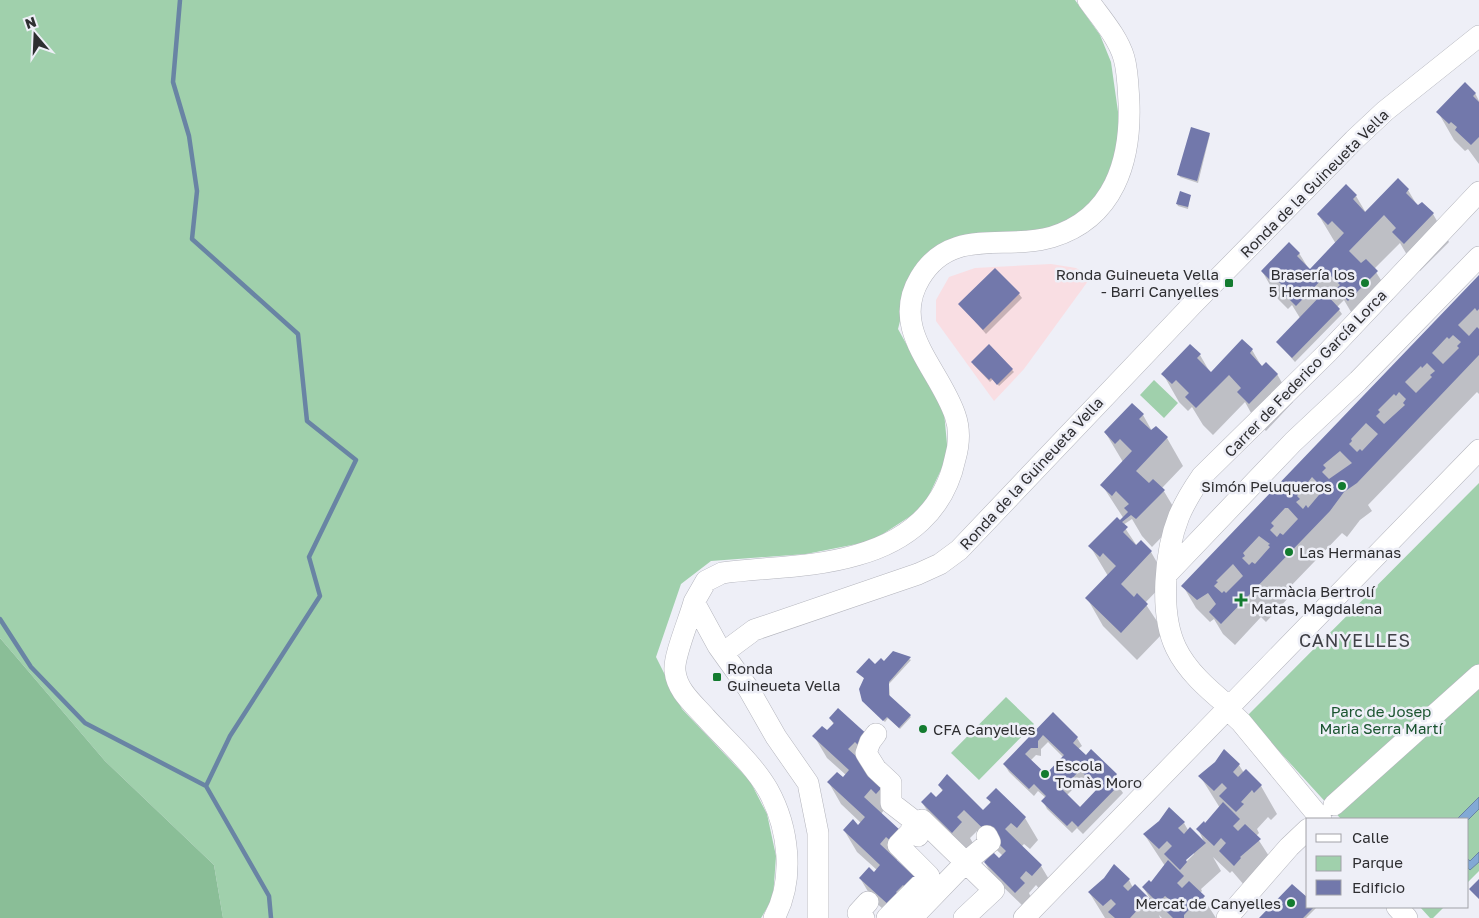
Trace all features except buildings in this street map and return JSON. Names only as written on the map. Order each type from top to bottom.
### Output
[{"type":"street","points":[[774,918],[783,897],[787,862],[782,825],[774,802],[759,777],[683,692],[676,676],[676,663],[694,602],[706,581],[722,573],[840,559],[887,544],[914,527],[930,514],[938,504],[951,477],[955,462],[958,427],[952,407],[911,331],[910,308],[914,288],[937,257],[954,247],[1043,238],[1077,227],[1096,211],[1114,186],[1125,158],[1129,137],[1126,70],[1119,46],[1088,0]]},
{"type":"street","name":"Ronda de la Guineueta Vella","points":[[723,654],[754,630],[918,574],[940,564],[959,550],[1165,332],[1354,140],[1385,111],[1479,36]]},
{"type":"street","name":"Carrer de Federico García Lorca","points":[[1320,818],[1241,722],[1227,709],[1227,705],[1198,679],[1176,648],[1167,614],[1167,574],[1170,543],[1187,498],[1202,476],[1328,352],[1479,192]]},
{"type":"street","points":[[1167,574],[1293,442],[1358,381],[1479,257]]},
{"type":"street","points":[[1024,918],[1479,450]]},
{"type":"street","points":[[694,602],[723,654],[748,688],[776,737],[808,783],[818,832],[818,918]]},
{"type":"street","points":[[1320,818],[1479,675]]},
{"type":"street","points":[[876,734],[870,742],[866,753],[876,769],[891,783],[891,803],[913,820],[922,833],[966,862],[994,890],[964,918]]},
{"type":"street","points":[[888,918],[929,876],[898,845],[936,825],[955,837]]},
{"type":"street","points":[[1227,918],[1289,847],[1306,831]]},
{"type":"street","points":[[912,918],[966,862],[990,842],[987,836]]},
{"type":"street","points":[[1398,908],[1407,918]]},
{"type":"shaded area","points":[[1051,264],[1076,268],[1091,277],[1024,369],[994,401],[936,321],[936,300],[949,277],[975,268]]},
{"type":"green space","points":[[0,0],[1075,0],[1100,35],[1111,62],[1120,126],[1115,167],[1098,195],[1070,221],[1041,231],[955,237],[933,250],[910,281],[898,329],[944,412],[948,455],[923,508],[872,541],[806,554],[711,561],[681,584],[656,657],[682,709],[750,781],[767,814],[776,856],[773,898],[761,918],[223,918],[214,865],[105,761],[0,638]]},
{"type":"green space","points":[[1154,380],[1178,403],[1164,418],[1140,395]]},
{"type":"green space","name":"Parc de Josep Maria Serra Martí","points":[[1479,483],[1479,871],[1469,881],[1469,818],[1340,818],[1247,716]]},
{"type":"green space","points":[[0,638],[105,761],[214,865],[223,918],[0,918]]},
{"type":"green space","points":[[1006,697],[1034,724],[979,780],[951,753]]},
{"type":"green space","points":[[1421,908],[1443,908],[1433,918],[1430,918]]},
{"type":"water","points":[[1479,797],[1479,809],[1469,819],[1458,818]]},
{"type":"water","points":[[1479,852],[1479,862],[1470,870],[1470,861]]},
{"type":"waterway","points":[[180,0],[173,82],[189,136],[197,191],[192,239],[298,334],[307,421],[356,460],[309,557],[320,596],[230,736],[206,786],[269,896],[271,918]]},
{"type":"waterway","points":[[0,619],[31,667],[85,723],[206,786]]},
{"type":"place","name":"Ronda Guineueta Vella - Barri Canyelles","points":[[1229,283]]},
{"type":"place","name":"Brasería los 5 Hermanos","points":[[1365,283]]},
{"type":"place","name":"Simón Peluqueros","points":[[1342,486]]},
{"type":"place","name":"Las Hermanas","points":[[1289,552]]},
{"type":"place","name":"Farmàcia Bertrolí Matas, Magdalena","points":[[1241,600]]},
{"type":"place","name":"Ronda Guineueta Vella","points":[[717,677]]},
{"type":"place","name":"CFA Canyelles","points":[[923,729]]},
{"type":"place","name":"Escola Tomàs Moro","points":[[1045,774]]},
{"type":"place","name":"Mercat de Canyelles","points":[[1291,903]]},
{"type":"district","name":"CANYELLES","points":[[1355,640]]}]
